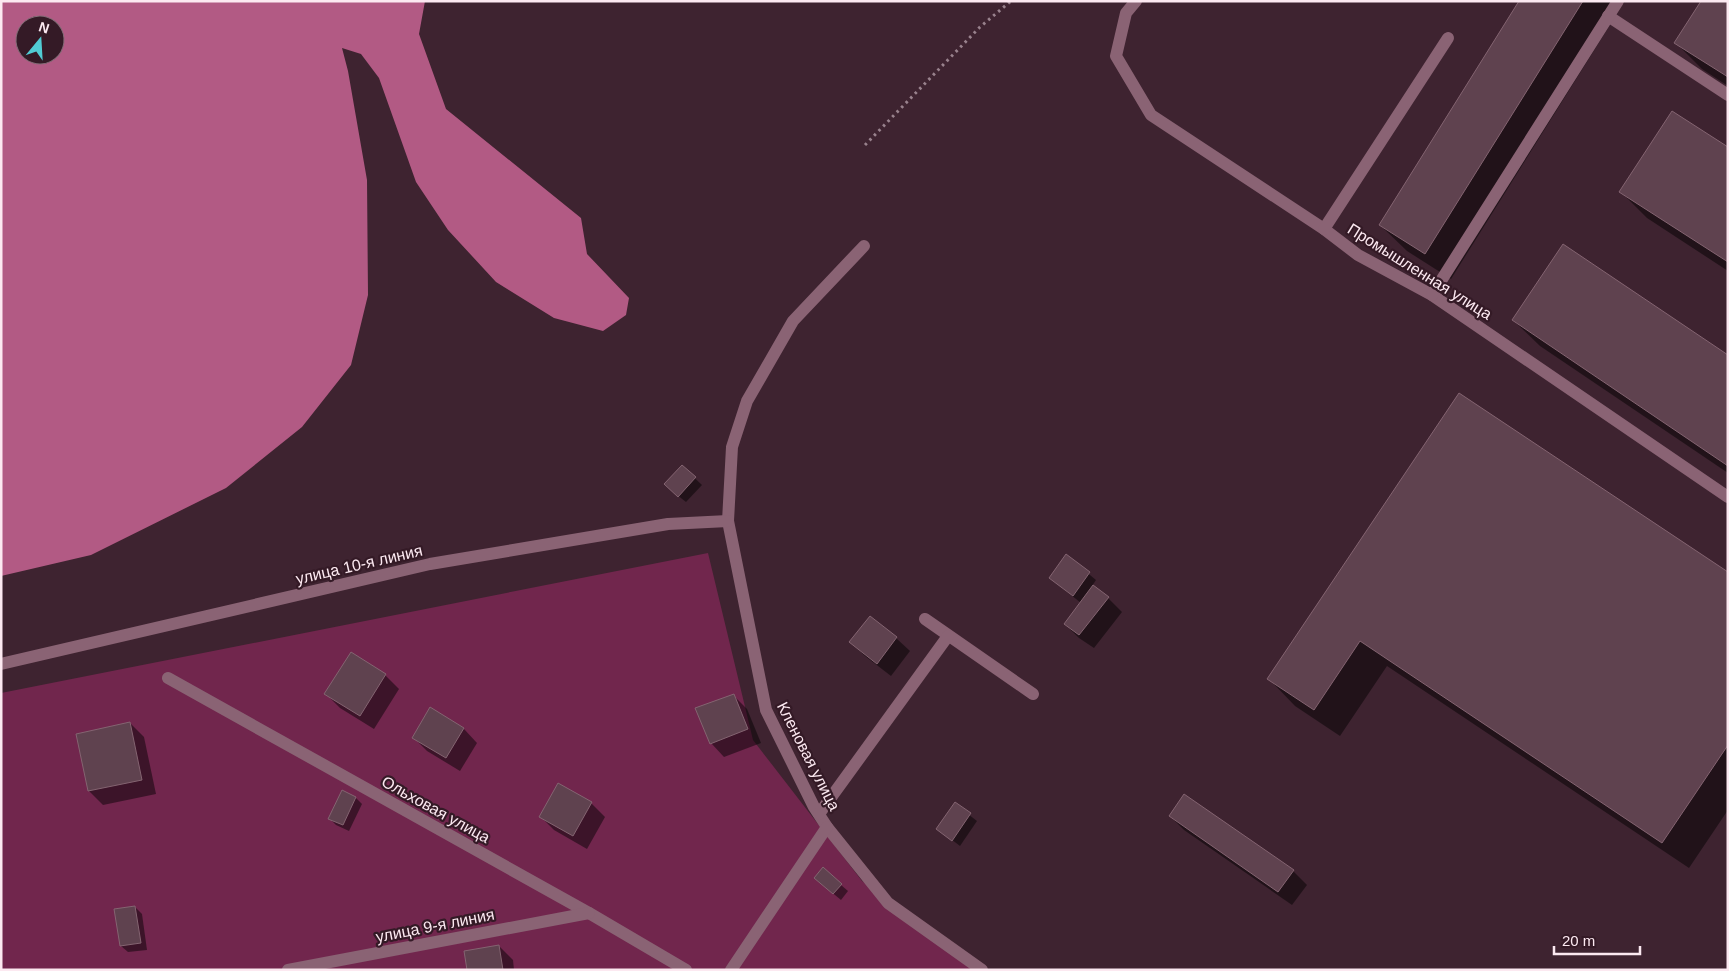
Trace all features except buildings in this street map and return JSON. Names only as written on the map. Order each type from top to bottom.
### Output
[{"type":"street","name":"Промышленная улица","points":[[1136,1],[1126,13],[1116,56],[1151,115],[1324,228],[1358,255],[1432,295],[1728,497]]},
{"type":"street","points":[[1432,295],[1618,1]]},
{"type":"street","points":[[1608,16],[1728,95]]},
{"type":"street","points":[[1324,228],[1448,38]]},
{"type":"street","name":"Кленовая улица","points":[[864,246],[793,321],[747,401],[732,447],[728,521],[766,710],[819,814],[888,902],[982,970]]},
{"type":"street","name":"улица 10-я линия","points":[[1,664],[430,564],[668,524],[728,521]]},
{"type":"street","points":[[925,619],[1033,694]]},
{"type":"street","points":[[819,814],[948,636]]},
{"type":"street","name":"Ольховая улица","points":[[168,678],[589,913],[686,970]]},
{"type":"street","points":[[731,970],[828,827]]},
{"type":"street","name":"улица 9-я линия","points":[[288,970],[589,913]]},
{"type":"path","points":[[865,145],[980,27],[1011,1]]},
{"type":"shaded area","points":[[1,1],[425,1],[419,34],[446,109],[581,218],[587,254],[629,298],[626,315],[603,331],[554,318],[496,282],[448,230],[416,182],[379,78],[361,54],[342,48],[348,71],[367,180],[368,295],[351,365],[302,427],[226,488],[91,555],[1,576]]},
{"type":"shaded area","points":[[708,553],[753,740],[862,881],[983,970],[1,970],[1,693]]}]
